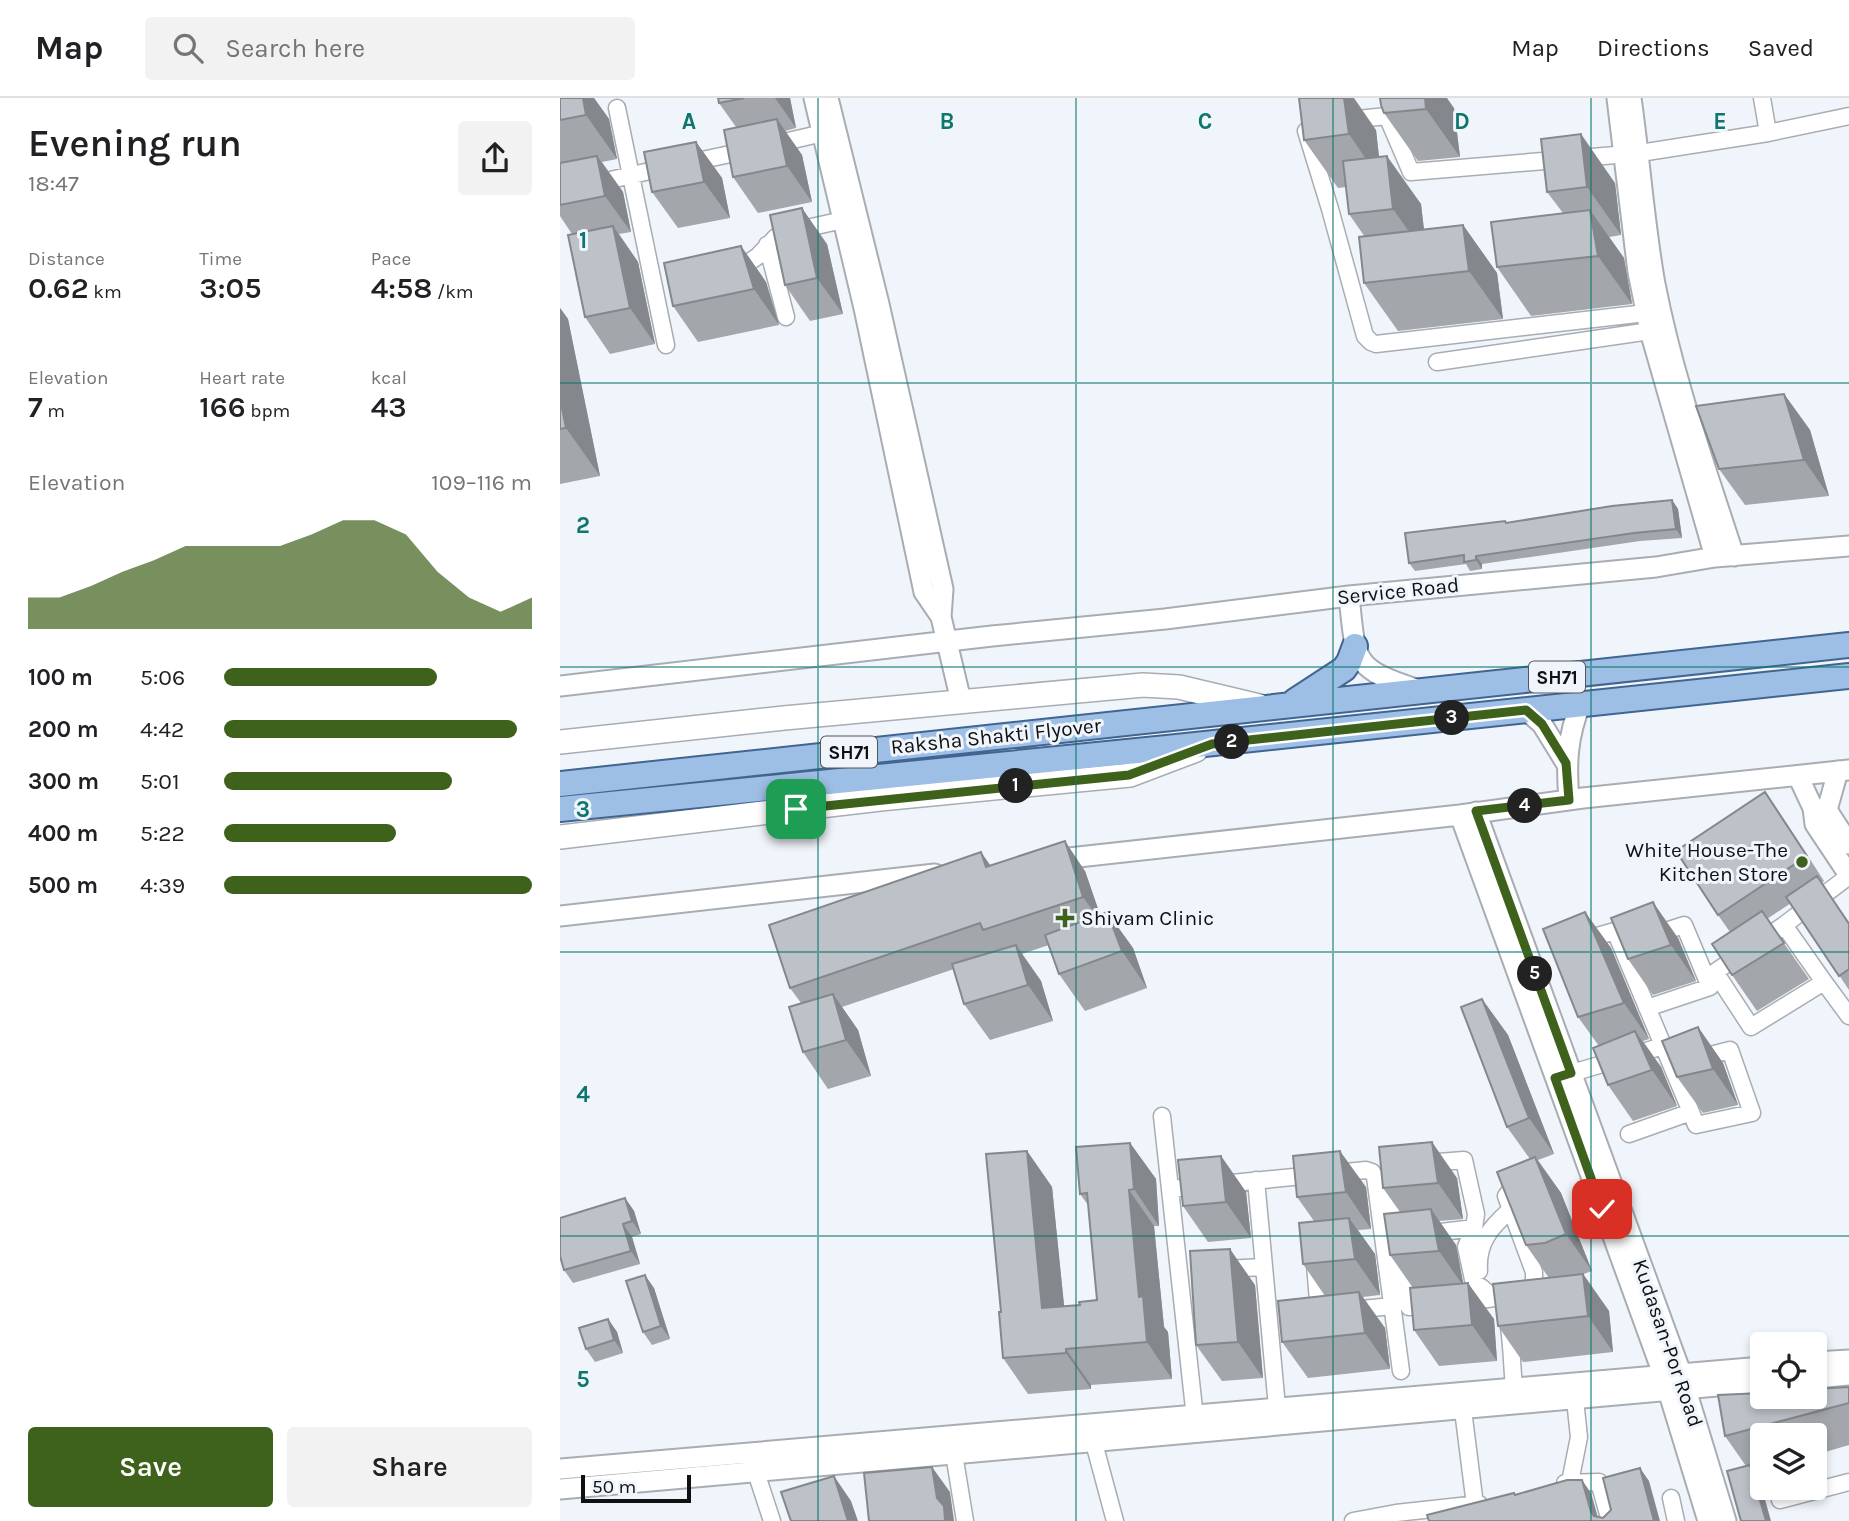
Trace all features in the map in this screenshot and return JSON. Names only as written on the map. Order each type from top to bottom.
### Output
[{"type":"main road","name":"SH71","points":[[1277,706],[1849,645]]},
{"type":"main road","points":[[560,742],[1143,685],[1179,687],[1277,706],[1338,674],[1349,662],[1355,646]]},
{"type":"main road","name":"SH71","points":[[1212,744],[1849,676]]},
{"type":"main road","name":"Raksha Shakti Flyover","points":[[560,785],[1277,706]]},
{"type":"main road","points":[[560,837],[880,799],[1129,775],[1212,744]]},
{"type":"main road","name":"Raksha Shakti Flyover","points":[[560,809],[1212,744]]},
{"type":"street","points":[[814,98],[867,321],[925,592],[941,617],[961,701]]},
{"type":"street","points":[[828,98],[879,304],[943,589],[941,617]]},
{"type":"street","points":[[1617,98],[1632,154],[1684,425]]},
{"type":"street","points":[[1631,98],[1638,272],[1648,322],[1684,425],[1725,557]]},
{"type":"street","points":[[1762,98],[1768,133]]},
{"type":"street","points":[[617,108],[631,175],[660,283],[666,345]]},
{"type":"street","points":[[1648,322],[1376,344],[1371,342],[1365,336],[1304,125],[1387,116],[1411,172],[1632,154],[1768,133],[1849,116]]},
{"type":"street","points":[[577,187],[823,133]]},
{"type":"street","points":[[720,271],[748,263],[776,237],[843,220]]},
{"type":"street","points":[[767,245],[786,317]]},
{"type":"street","points":[[1437,362],[1648,322]]},
{"type":"street","name":"Service Road","points":[[560,686],[1349,596],[1656,567],[1725,557],[1849,545]]},
{"type":"street","points":[[1349,596],[1355,646],[1360,659],[1370,670],[1388,680],[1421,691]]},
{"type":"street","points":[[1569,800],[1566,763],[1572,728],[1581,704]]},
{"type":"street","points":[[1526,710],[1542,724],[1566,763]]},
{"type":"street","points":[[1037,862],[1843,771]]},
{"type":"street","points":[[1824,982],[1751,1027],[1715,972],[1784,925],[1849,875],[1815,824],[1820,809],[1843,771]]},
{"type":"street","points":[[1798,776],[1820,809],[1849,844]]},
{"type":"street","name":"Kudasan-Por Road","points":[[1468,813],[1726,1521]]},
{"type":"street","points":[[560,916],[954,872]]},
{"type":"street","points":[[1621,944],[1684,925],[1710,987],[1647,1008]]},
{"type":"street","points":[[1784,925],[1849,1016]]},
{"type":"street","points":[[1568,944],[1615,931],[1696,1125],[1752,1113],[1730,1050],[1672,1065]]},
{"type":"street","points":[[1563,1075],[1663,1046]]},
{"type":"street","points":[[1629,1134],[1691,1112]]},
{"type":"street","points":[[1163,1116],[1195,1424]]},
{"type":"street","points":[[1494,1295],[1474,1284],[1466,1247],[1474,1228],[1476,1214],[1464,1160],[1390,1168],[1384,1239],[1409,1307],[1494,1295],[1550,1292]]},
{"type":"street","points":[[1170,1189],[1256,1180],[1306,1181],[1366,1170],[1372,1172],[1375,1177],[1401,1371]]},
{"type":"street","points":[[1256,1180],[1264,1267],[1275,1318],[1278,1407]]},
{"type":"street","points":[[1526,1294],[1534,1282],[1534,1272],[1506,1196],[1509,1192],[1535,1184]]},
{"type":"street","points":[[1510,1210],[1490,1231],[1478,1251],[1513,1356],[1511,1367],[1514,1388]]},
{"type":"street","points":[[1384,1239],[1474,1228]]},
{"type":"street","points":[[1313,1246],[1313,1314],[1392,1306]]},
{"type":"street","points":[[1179,1272],[1264,1267]]},
{"type":"street","points":[[1827,1362],[1849,1360]]},
{"type":"street","points":[[560,1489],[752,1461],[1195,1424],[1463,1410],[1575,1400],[1750,1369]]},
{"type":"street","points":[[1827,1377],[1849,1375]]},
{"type":"street","name":"Kudasan-Por Road","points":[[1674,1382],[1708,1521]]},
{"type":"street","points":[[1195,1424],[1278,1407],[1514,1388],[1750,1382]]},
{"type":"street","points":[[1570,1482],[1579,1437],[1575,1400]]},
{"type":"street","points":[[1463,1410],[1475,1505]]},
{"type":"street","points":[[560,1469],[954,1454],[1091,1433]]},
{"type":"street","points":[[1091,1433],[1115,1521]]},
{"type":"street","points":[[954,1454],[965,1521]]},
{"type":"street","points":[[752,1461],[772,1521]]},
{"type":"street","points":[[1547,1488],[1570,1482],[1599,1482],[1610,1521]]},
{"type":"street","points":[[1827,1488],[1849,1482]]},
{"type":"street","points":[[1671,1498],[1676,1521]]},
{"type":"street","points":[[1353,1521],[1396,1513],[1475,1505],[1499,1499]]},
{"type":"building","points":[[560,98],[583,98],[586,115],[560,120]]},
{"type":"building","points":[[718,98],[744,98],[719,103]]},
{"type":"building","points":[[1299,98],[1344,98],[1349,134],[1304,140]]},
{"type":"building","points":[[1380,98],[1425,98],[1426,109],[1384,113]]},
{"type":"building","points":[[777,119],[787,166],[733,177],[724,130]]},
{"type":"building","points":[[1581,134],[1587,187],[1547,192],[1541,139]]},
{"type":"building","points":[[696,142],[704,182],[652,192],[644,152]]},
{"type":"building","points":[[597,156],[605,196],[560,205],[560,163]]},
{"type":"building","points":[[1387,156],[1393,209],[1349,214],[1343,161]]},
{"type":"building","points":[[802,208],[817,278],[785,285],[770,215]]},
{"type":"building","points":[[1590,210],[1598,256],[1497,267],[1491,222]]},
{"type":"building","points":[[1463,225],[1469,271],[1364,283],[1359,237]]},
{"type":"building","points":[[613,226],[630,308],[585,317],[568,235]]},
{"type":"building","points":[[741,246],[754,289],[673,306],[664,263]]},
{"type":"building","points":[[1784,394],[1804,460],[1719,469],[1696,406]]},
{"type":"building","points":[[560,398],[566,428],[560,429]]},
{"type":"building","points":[[1672,500],[1676,529],[1476,556],[1476,560],[1464,562],[1464,555],[1409,563],[1405,533],[1506,523],[1612,506]]},
{"type":"building","points":[[1765,792],[1807,856],[1718,915],[1676,851]]},
{"type":"building","points":[[1065,841],[1083,897],[983,930],[980,923],[790,988],[769,925],[981,852],[986,867]]},
{"type":"building","points":[[1817,876],[1849,924],[1849,969],[1839,976],[1786,897]]},
{"type":"building","points":[[1653,902],[1671,945],[1628,959],[1611,918]]},
{"type":"building","points":[[1762,911],[1784,943],[1732,975],[1712,944]]},
{"type":"building","points":[[1107,912],[1122,951],[1059,974],[1045,935]]},
{"type":"building","points":[[1585,912],[1624,1003],[1578,1017],[1543,929]]},
{"type":"building","points":[[1016,945],[1028,985],[964,1004],[952,964]]},
{"type":"building","points":[[833,994],[846,1040],[803,1052],[789,1007]]},
{"type":"building","points":[[1482,999],[1529,1118],[1507,1127],[1461,1007]]},
{"type":"building","points":[[1698,1027],[1713,1069],[1677,1077],[1662,1041]]},
{"type":"building","points":[[1635,1031],[1652,1070],[1608,1085],[1593,1048]]},
{"type":"building","points":[[1432,1142],[1438,1183],[1383,1188],[1379,1147]]},
{"type":"building","points":[[1130,1143],[1134,1189],[1129,1190],[1139,1297],[1143,1296],[1147,1342],[1003,1358],[986,1154],[1027,1151],[1042,1308],[1080,1305],[1079,1302],[1097,1300],[1087,1193],[1080,1194],[1076,1147]]},
{"type":"building","points":[[1340,1151],[1346,1192],[1297,1197],[1293,1156]]},
{"type":"building","points":[[1221,1156],[1226,1202],[1183,1206],[1178,1160]]},
{"type":"building","points":[[1535,1157],[1566,1234],[1545,1243],[1526,1245],[1497,1172]]},
{"type":"building","points":[[625,1198],[632,1221],[623,1224],[631,1251],[564,1270],[560,1256],[560,1218]]},
{"type":"building","points":[[1431,1209],[1439,1251],[1390,1255],[1384,1214]]},
{"type":"building","points":[[1349,1218],[1355,1259],[1303,1264],[1299,1223]]},
{"type":"building","points":[[1230,1249],[1238,1342],[1196,1345],[1190,1251]]},
{"type":"building","points":[[1583,1274],[1588,1316],[1498,1326],[1493,1284]]},
{"type":"building","points":[[645,1275],[661,1326],[643,1332],[626,1281]]},
{"type":"building","points":[[1468,1283],[1472,1325],[1414,1330],[1410,1288]]},
{"type":"building","points":[[1359,1292],[1365,1333],[1282,1342],[1278,1301]]},
{"type":"building","points":[[608,1319],[614,1340],[586,1349],[579,1328]]},
{"type":"building","points":[[1849,1387],[1849,1403],[1827,1409],[1827,1388]]},
{"type":"building","points":[[1750,1394],[1750,1409],[1826,1409],[1774,1423],[1750,1423],[1750,1429],[1725,1436],[1718,1395]]},
{"type":"building","points":[[1750,1465],[1750,1500],[1760,1500],[1766,1521],[1741,1521],[1727,1471]]},
{"type":"building","points":[[932,1467],[937,1498],[944,1506],[945,1521],[869,1521],[864,1473]]},
{"type":"building","points":[[1640,1468],[1654,1521],[1429,1521],[1427,1515],[1567,1480],[1582,1480],[1591,1512],[1594,1516],[1603,1518],[1611,1510],[1603,1478]]},
{"type":"building","points":[[834,1476],[848,1521],[791,1521],[781,1492]]},
{"type":"place","name":"White House-The Kitchen Store","points":[[1802,862]]},
{"type":"place","name":"Shivam Clinic","points":[[1065,918]]},
{"type":"route","points":[[796,809],[1129,775],[1212,744],[1526,710],[1542,724],[1566,763],[1569,800],[1476,811],[1571,1073],[1555,1078],[1602,1209]]}]
